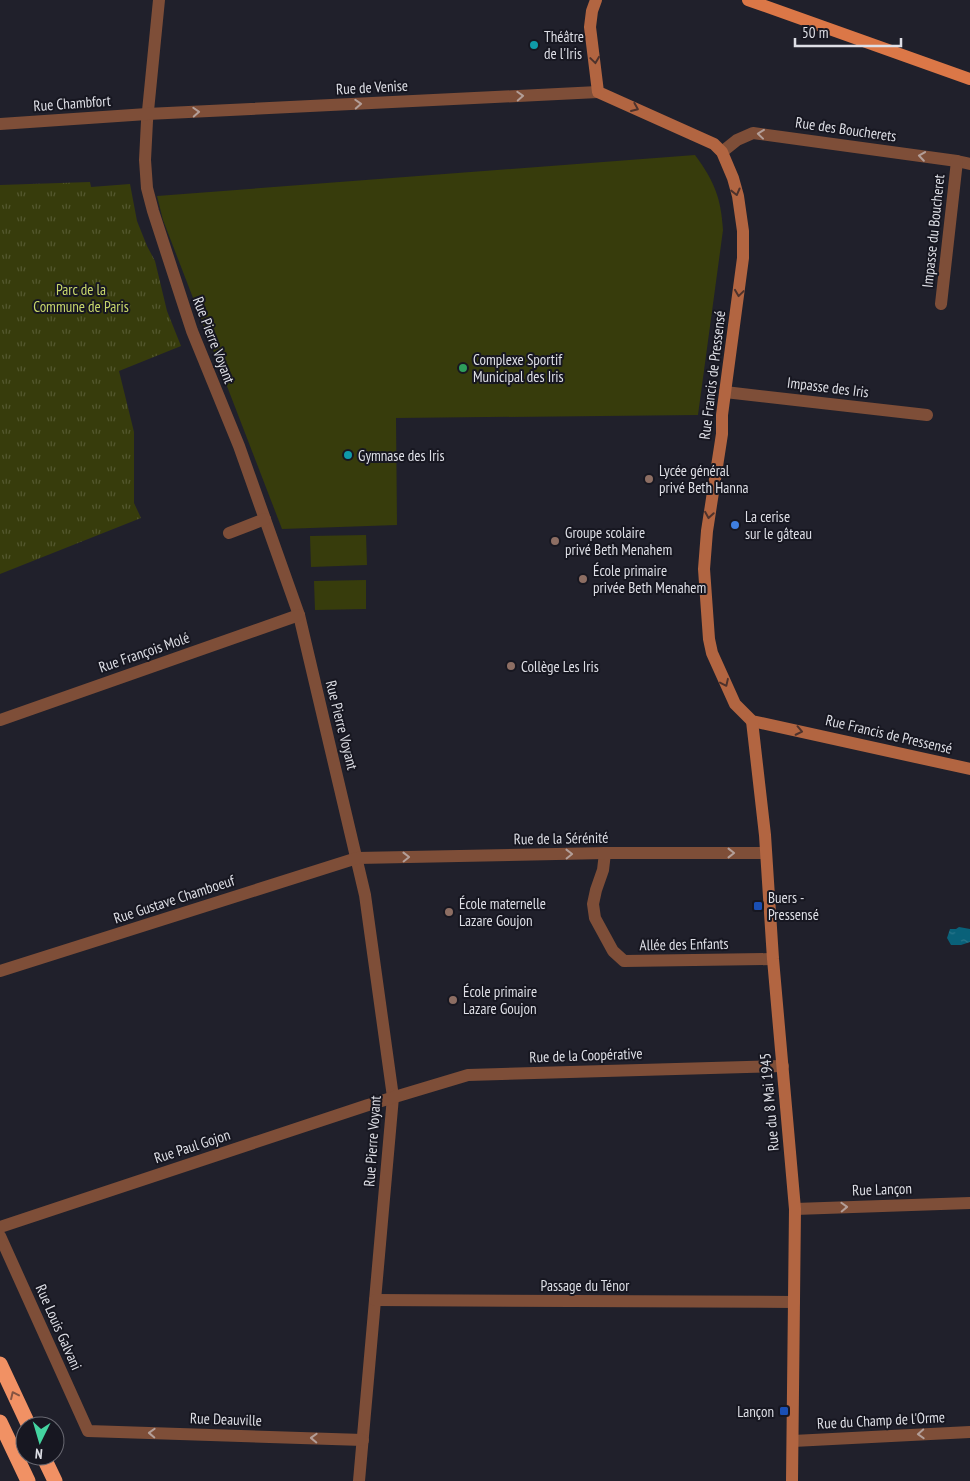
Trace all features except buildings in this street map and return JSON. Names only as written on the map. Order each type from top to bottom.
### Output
[{"type":"highway","points":[[0,1364],[24,1416]]},
{"type":"highway","points":[[0,1422],[28,1481]]},
{"type":"highway","points":[[48,1466],[55,1481]]},
{"type":"main road","points":[[748,0],[970,80]]},
{"type":"street","name":"Rue Pierre Voyant","points":[[159,0],[147,114],[145,160],[147,188],[192,331],[239,446],[299,615],[365,895],[394,1097],[359,1481]]},
{"type":"street","points":[[596,0],[592,11],[590,27],[598,92],[704,138],[722,152]]},
{"type":"street","name":"Rue de Venise","points":[[147,114],[598,92]]},
{"type":"street","name":"Rue Chambfort","points":[[0,124],[147,114]]},
{"type":"street","name":"Rue des Boucherets","points":[[722,152],[737,140],[753,132],[970,164]]},
{"type":"street","name":"Rue Francis de Pressensé","points":[[722,152],[738,196],[743,231],[743,258],[722,415],[722,434],[707,532],[704,569],[708,630],[712,654],[735,704],[752,721],[970,769]]},
{"type":"street","name":"Impasse du Boucheret","points":[[941,304],[957,161]]},
{"type":"street","name":"Impasse des Iris","points":[[725,392],[926,415]]},
{"type":"street","points":[[229,533],[265,519]]},
{"type":"street","name":"Rue François Molé","points":[[0,720],[299,615]]},
{"type":"street","name":"Rue du 8 Mai 1945","points":[[752,721],[765,835],[773,959],[795,1209],[792,1481]]},
{"type":"street","name":"Rue de la Sérénité","points":[[357,858],[605,853],[765,853]]},
{"type":"street","name":"Allée des Enfants","points":[[605,853],[604,870],[593,904],[595,918],[613,951],[624,961],[773,959]]},
{"type":"street","name":"Rue Gustave Chamboeuf","points":[[0,971],[357,858]]},
{"type":"street","name":"Rue de la Coopérative","points":[[394,1097],[468,1075],[783,1066]]},
{"type":"street","name":"Rue Paul Gojon","points":[[0,1227],[394,1097]]},
{"type":"street","name":"Rue Lançon","points":[[795,1209],[970,1203]]},
{"type":"street","name":"Rue Louis Galvani","points":[[0,1236],[88,1431]]},
{"type":"street","name":"Passage du Ténor","points":[[375,1300],[794,1302]]},
{"type":"street","name":"Rue Deauville","points":[[88,1431],[363,1440]]},
{"type":"street","name":"Rue du Champ de l'Orme","points":[[793,1441],[970,1432]]},
{"type":"green space","name":"Complexe Sportif Municipal des Iris","points":[[695,155],[712,181],[718,199],[723,230],[698,415],[396,418],[397,525],[282,529],[163,220],[157,196]]},
{"type":"green space","name":"Parc de la Commune de Paris","points":[[90,182],[91,187],[130,184],[137,221],[155,261],[167,311],[181,346],[119,371],[134,432],[134,503],[141,518],[0,574],[0,185]]},
{"type":"green space","points":[[366,535],[367,565],[311,567],[310,536]]},
{"type":"green space","points":[[366,580],[366,609],[315,610],[314,581]]},
{"type":"water","points":[[959,927],[970,929],[970,942],[961,945],[951,945],[947,938],[950,929]]},
{"type":"place","name":"Théâtre de l'Iris","points":[[534,45]]},
{"type":"place","name":"Complexe Sportif Municipal des Iris","points":[[463,368]]},
{"type":"place","name":"Gymnase des Iris","points":[[348,455]]},
{"type":"place","name":"Lycée général privé Beth Hanna","points":[[649,479]]},
{"type":"place","name":"La cerise sur le gâteau","points":[[735,525]]},
{"type":"place","name":"Groupe scolaire privé Beth Menahem","points":[[555,541]]},
{"type":"place","name":"École primaire privée Beth Menahem","points":[[583,579]]},
{"type":"place","name":"Collège Les Iris","points":[[511,666]]},
{"type":"place","name":"Buers - Pressensé","points":[[758,906]]},
{"type":"place","name":"École maternelle Lazare Goujon","points":[[449,912]]},
{"type":"place","name":"École primaire Lazare Goujon","points":[[453,1000]]},
{"type":"place","name":"Lançon","points":[[784,1411]]}]
